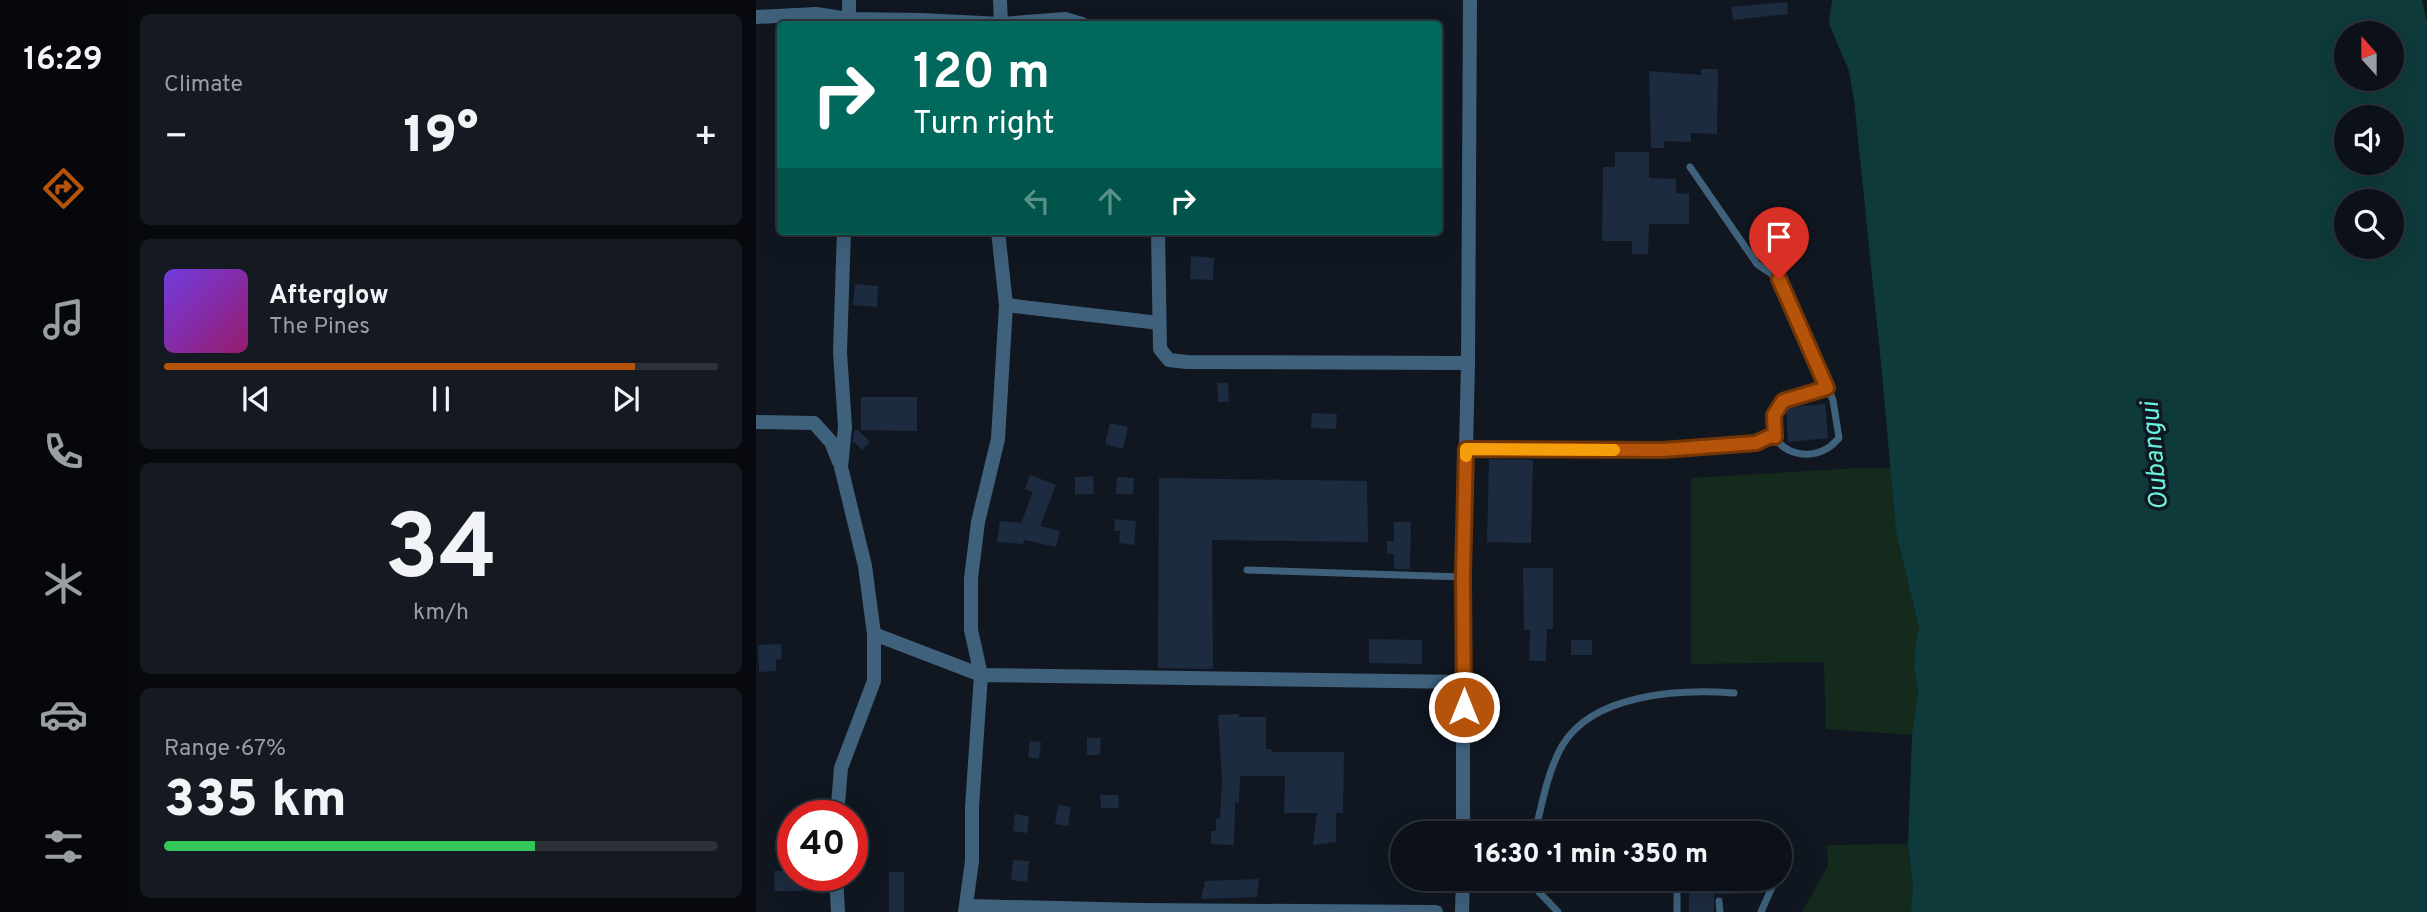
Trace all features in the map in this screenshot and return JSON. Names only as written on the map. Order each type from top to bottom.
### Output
[{"type":"street","points":[[849,0],[849,21]]},
{"type":"street","points":[[1000,0],[1001,21]]},
{"type":"street","points":[[1463,821],[1463,576],[1468,363],[1470,0]]},
{"type":"street","points":[[756,17],[816,14],[845,21]]},
{"type":"street","points":[[886,21],[942,21]]},
{"type":"street","points":[[1039,21],[1072,21]]},
{"type":"street","points":[[841,467],[845,427],[840,352],[844,235]]},
{"type":"street","points":[[998,235],[1006,306],[998,439],[978,522],[971,578],[971,631],[981,675],[972,807],[972,861],[966,909],[1436,912]]},
{"type":"street","points":[[1158,235],[1160,349],[1168,360],[1468,363]]},
{"type":"street","points":[[1006,306],[1159,323]]},
{"type":"street","points":[[756,422],[814,423],[831,442],[841,467],[865,566],[874,634],[874,681],[841,768],[838,800]]},
{"type":"street","points":[[874,634],[981,675],[1464,682]]},
{"type":"street","points":[[837,891],[838,912]]},
{"type":"street","points":[[1462,912],[1463,891]]},
{"type":"lane","points":[[1690,167],[1758,264],[1779,279],[1833,400],[1839,438],[1824,451],[1797,454],[1779,445],[1775,437],[1774,415],[1783,401],[1827,388]]},
{"type":"lane","points":[[1466,449],[1662,450],[1756,443],[1771,436],[1775,437]]},
{"type":"lane","points":[[1247,570],[1463,576]]},
{"type":"lane","points":[[1538,821],[1547,781],[1563,744],[1584,722],[1610,707],[1638,698],[1700,690],[1734,693]]},
{"type":"lane","points":[[1538,891],[1558,912]]},
{"type":"lane","points":[[1677,912],[1678,891]]},
{"type":"lane","points":[[1761,912],[1770,891]]},
{"type":"lane","points":[[1719,901],[1720,912]]},
{"type":"shaded area","points":[[1891,468],[1896,532],[1919,628],[1914,668],[1918,692],[1912,735],[1826,729],[1824,662],[1691,664],[1691,478]]},
{"type":"shaded area","points":[[1908,844],[1913,885],[1911,912],[1802,912],[1828,866],[1827,845]]},
{"type":"water","name":"Oubangui","points":[[1832,0],[2422,0],[2427,23],[2427,912],[1911,912],[1913,885],[1908,844],[1912,735],[1918,692],[1914,668],[1915,648],[1919,628],[1896,532],[1882,373],[1849,71],[1829,24]]},
{"type":"building","points":[[1787,2],[1788,14],[1733,20],[1731,7]]},
{"type":"building","points":[[1701,69],[1718,69],[1717,134],[1691,133],[1691,142],[1664,141],[1664,148],[1651,148],[1649,71],[1701,75]]},
{"type":"building","points":[[1615,152],[1649,152],[1649,178],[1676,179],[1676,193],[1689,194],[1689,224],[1649,224],[1648,254],[1632,254],[1632,241],[1602,241],[1603,167],[1615,167]]},
{"type":"building","points":[[1191,256],[1214,258],[1213,280],[1190,279]]},
{"type":"building","points":[[855,284],[878,286],[877,307],[853,305]]},
{"type":"building","points":[[1217,383],[1228,383],[1229,402],[1218,402]]},
{"type":"building","points":[[861,397],[917,397],[917,431],[861,430]]},
{"type":"building","points":[[1825,404],[1828,438],[1788,442],[1786,408]]},
{"type":"building","points":[[1312,413],[1337,414],[1336,429],[1311,428]]},
{"type":"building","points":[[1110,423],[1128,427],[1123,449],[1105,444]]},
{"type":"building","points":[[857,429],[870,442],[862,450],[853,441]]},
{"type":"building","points":[[1489,459],[1533,460],[1531,543],[1487,542]]},
{"type":"building","points":[[1030,475],[1056,485],[1040,526],[1060,531],[1056,547],[1024,540],[1023,544],[997,542],[1000,521],[1021,523],[1033,492],[1025,489]]},
{"type":"building","points":[[1093,476],[1094,494],[1075,494],[1075,477]]},
{"type":"building","points":[[1117,477],[1134,478],[1133,494],[1116,494]]},
{"type":"building","points":[[1159,478],[1367,481],[1368,542],[1212,540],[1213,669],[1158,668]]},
{"type":"building","points":[[1115,519],[1136,521],[1134,545],[1119,543],[1120,531],[1114,531]]},
{"type":"building","points":[[1394,522],[1411,522],[1410,569],[1394,569],[1394,554],[1387,554],[1387,541],[1394,541]]},
{"type":"building","points":[[1523,568],[1553,568],[1553,629],[1547,629],[1546,661],[1529,661],[1530,630],[1524,630]]},
{"type":"building","points":[[1369,639],[1422,640],[1422,664],[1369,663]]},
{"type":"building","points":[[1571,640],[1592,640],[1592,655],[1571,655]]},
{"type":"building","points":[[781,644],[782,659],[776,660],[776,671],[759,672],[758,645]]},
{"type":"building","points":[[1239,714],[1239,717],[1266,717],[1266,749],[1272,749],[1272,752],[1344,752],[1343,813],[1336,813],[1336,842],[1313,845],[1317,813],[1284,813],[1285,776],[1240,776],[1239,803],[1235,803],[1234,845],[1211,844],[1211,831],[1216,831],[1216,819],[1220,819],[1222,781],[1218,715]]},
{"type":"building","points":[[1087,738],[1101,738],[1100,755],[1087,755]]},
{"type":"building","points":[[1030,741],[1041,742],[1039,759],[1028,757]]},
{"type":"building","points":[[1100,795],[1118,795],[1119,808],[1101,808]]},
{"type":"building","points":[[1058,805],[1071,807],[1068,826],[1055,824]]},
{"type":"building","points":[[1015,814],[1029,816],[1027,833],[1013,831]]},
{"type":"building","points":[[1013,860],[1029,861],[1027,882],[1011,880]]},
{"type":"building","points":[[774,871],[777,871],[777,891]]},
{"type":"building","points":[[889,872],[904,872],[904,912],[889,912]]},
{"type":"building","points":[[1259,879],[1257,897],[1201,899],[1205,881]]},
{"type":"building","points":[[1689,891],[1763,891],[1714,894],[1714,912],[1689,912]]},
{"type":"slow traffic","points":[[1466,456],[1466,449],[1614,450]]},
{"type":"route","points":[[1464,707],[1466,449],[1662,450],[1756,443],[1771,436],[1775,437],[1774,415],[1783,401],[1827,388],[1779,279]]}]
